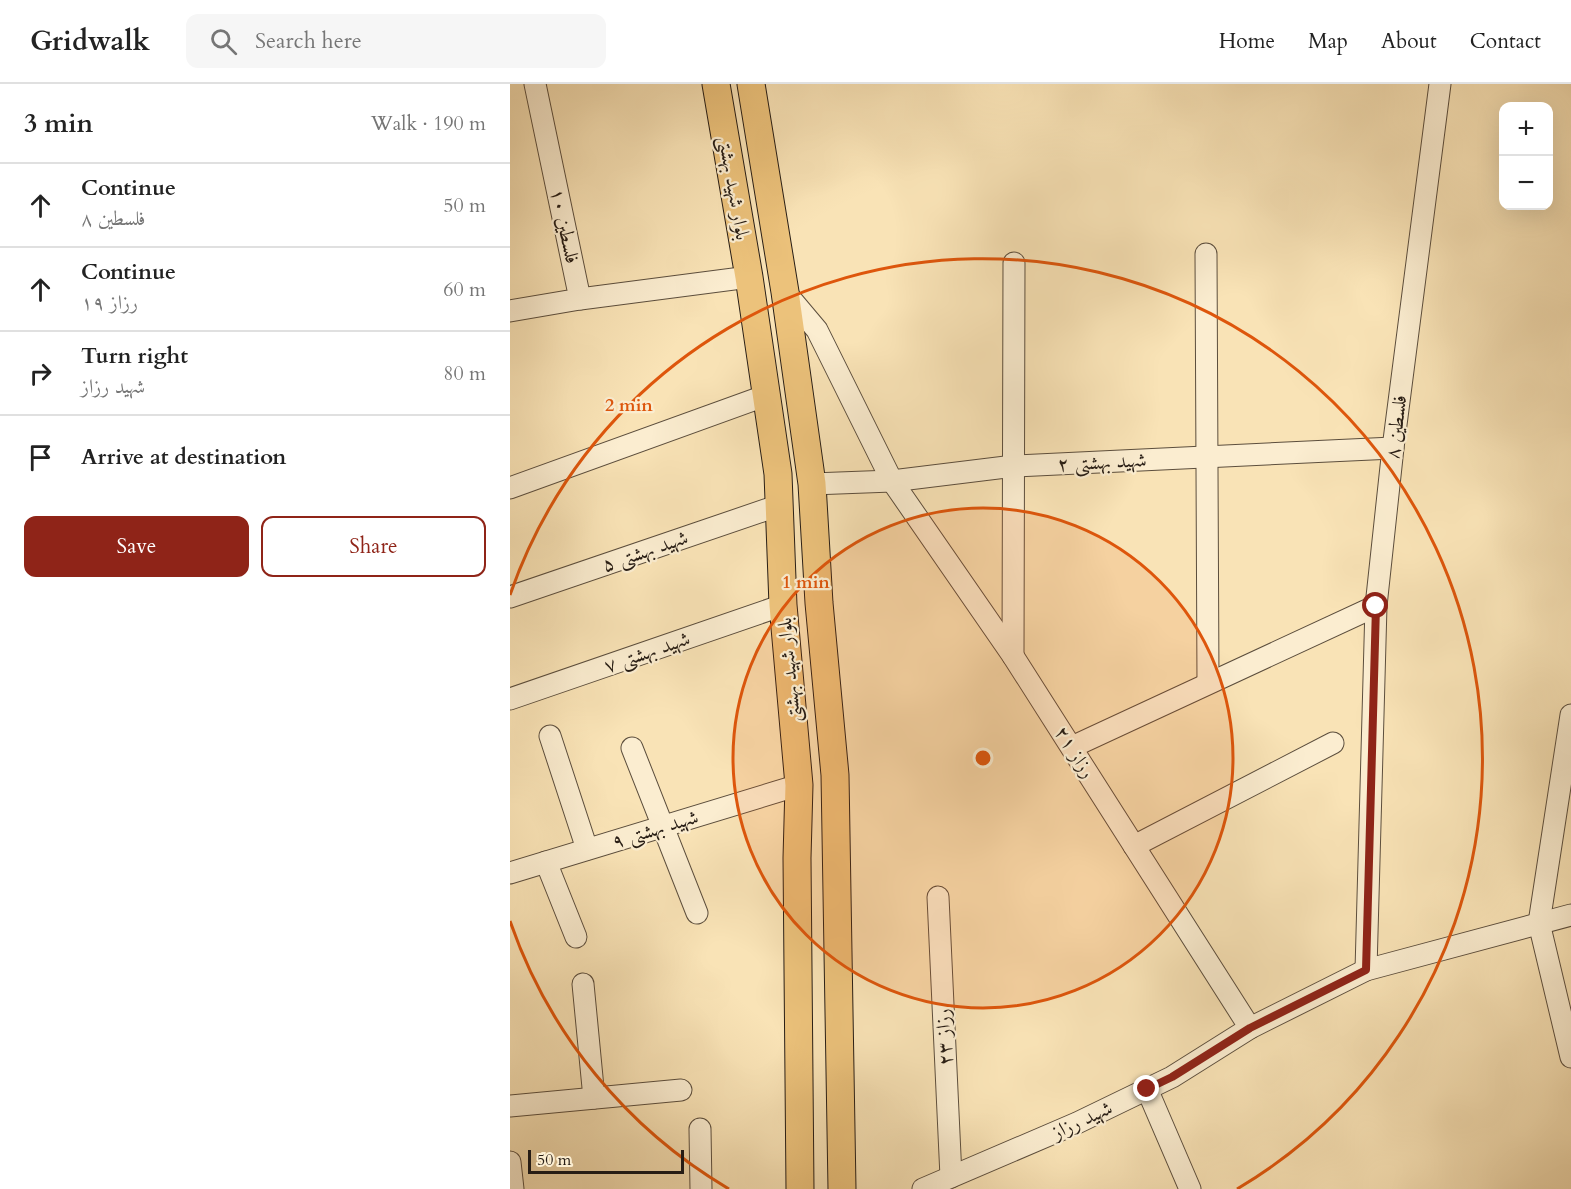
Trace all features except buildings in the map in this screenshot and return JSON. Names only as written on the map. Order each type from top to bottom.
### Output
[{"type":"main road","name":"بلوار شهید بهشتی","points":[[716,84],[749,277],[778,474],[783,605],[799,785],[797,858],[800,1189]]},
{"type":"main road","name":"بلوار شهید بهشتی","points":[[751,84],[785,292],[812,484],[819,603],[835,775],[842,1189]]},
{"type":"main road","points":[[734,187],[738,182],[748,178],[762,180],[767,185]]},
{"type":"street","name":"فلسطین ۱۰","points":[[535,84],[580,299]]},
{"type":"street","name":"فلسطین ۸","points":[[1366,970],[1376,606],[1393,448],[1440,84]]},
{"type":"street","points":[[1206,254],[1208,683]]},
{"type":"street","points":[[1013,656],[1014,263]]},
{"type":"street","points":[[510,311],[580,299],[749,277]]},
{"type":"street","name":"رزاز ۲۱","points":[[785,292],[817,330],[892,481],[1013,656],[1250,1028]]},
{"type":"street","points":[[510,488],[767,395]]},
{"type":"street","name":"شهید بهشتی ۲","points":[[812,484],[892,481],[1014,466],[1393,448]]},
{"type":"street","name":"شهید بهشتی ۵","points":[[510,597],[780,505]]},
{"type":"street","name":"شهید بهشتی ۷","points":[[510,699],[783,605]]},
{"type":"street","points":[[1072,747],[1376,606]]},
{"type":"street","points":[[1571,715],[1539,923],[1571,1057]]},
{"type":"street","points":[[550,736],[587,849]]},
{"type":"street","points":[[1134,846],[1334,742]]},
{"type":"street","points":[[632,747],[697,913]]},
{"type":"street","name":"شهید بهشتی ۹","points":[[510,873],[799,785]]},
{"type":"street","points":[[546,862],[576,937]]},
{"type":"street","name":"رزاز ۲۳","points":[[938,897],[951,1177]]},
{"type":"street","name":"شهید رزاز","points":[[923,1189],[1077,1123],[1172,1077],[1250,1028],[1366,970],[1571,915]]},
{"type":"street","points":[[583,984],[594,1098]]},
{"type":"street","points":[[1147,1089],[1190,1189]]},
{"type":"street","points":[[510,1106],[681,1090]]},
{"type":"street","points":[[700,1129],[701,1189]]},
{"type":"street","points":[[510,1162],[513,1189]]},
{"type":"route","points":[[1147,1089],[1172,1077],[1250,1028],[1366,970],[1376,606]]}]
